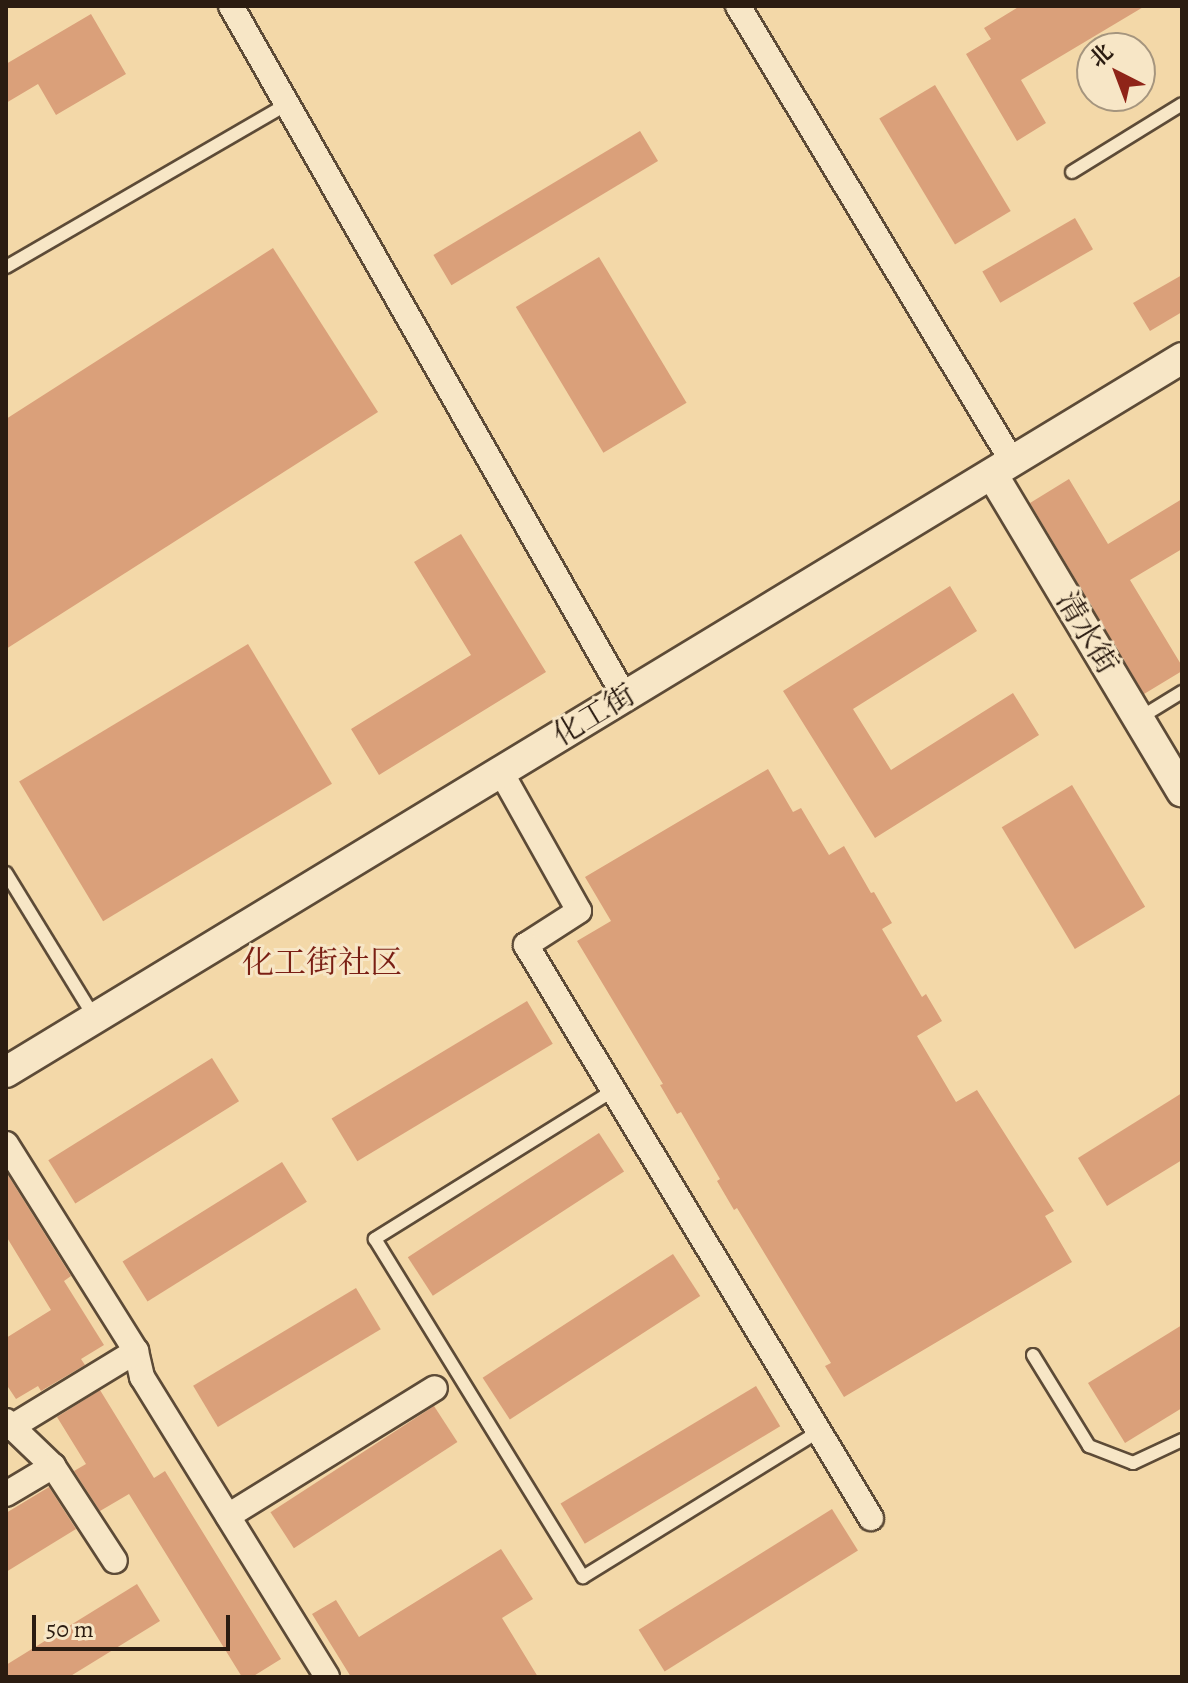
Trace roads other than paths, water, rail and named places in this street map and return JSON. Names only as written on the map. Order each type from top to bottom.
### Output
[{"type":"street","points":[[231,6],[625,697]]},
{"type":"street","points":[[738,6],[1002,468]]},
{"type":"street","name":"化工街","points":[[6,1072],[1182,358]]},
{"type":"street","name":"清水街","points":[[1002,468],[1138,719],[1182,792]]},
{"type":"street","points":[[501,772],[579,911],[526,945],[871,1518]]},
{"type":"street","points":[[6,1144],[136,1351],[142,1377],[327,1677]]},
{"type":"street","points":[[115,1561],[53,1466],[8,1425],[136,1351]]},
{"type":"street","points":[[228,1516],[435,1388]]},
{"type":"street","points":[[6,1494],[53,1466]]},
{"type":"lane","points":[[6,267],[287,104]]},
{"type":"lane","points":[[1072,172],[1182,104]]},
{"type":"lane","points":[[1138,719],[1182,692]]},
{"type":"lane","points":[[6,873],[95,1018]]},
{"type":"lane","points":[[614,1090],[375,1239],[583,1577],[819,1431]]},
{"type":"lane","points":[[1033,1355],[1089,1446],[1133,1463],[1182,1440]]},
{"type":"district","name":"化工街社区","points":[[322,962]]}]
